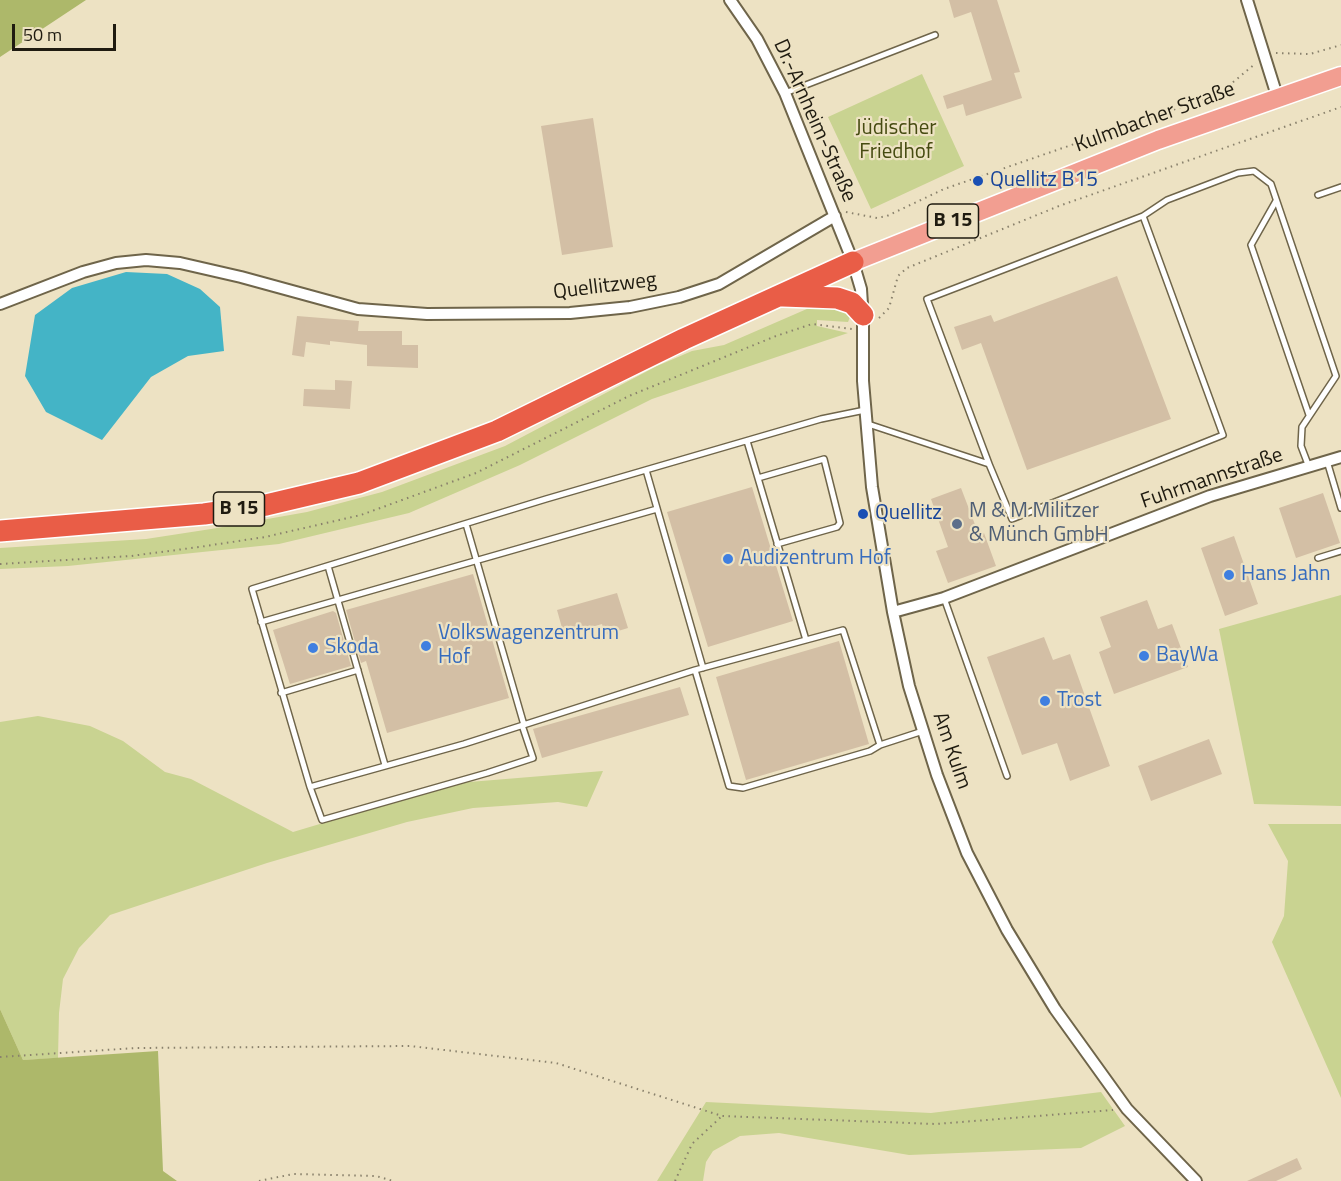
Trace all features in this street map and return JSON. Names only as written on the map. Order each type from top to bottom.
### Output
[{"type":"highway","name":"B 15","points":[[0,531],[204,514],[266,505],[359,483],[497,431],[776,296],[853,262]]},
{"type":"highway","points":[[776,296],[837,297],[852,303],[863,318]]},
{"type":"main road","name":"Kulmbacher Straße","points":[[853,262],[1054,179],[1341,76]]},
{"type":"street","name":"Dr.-Arnheim-Straße","points":[[730,0],[757,39],[785,93],[853,262]]},
{"type":"street","points":[[1247,0],[1278,99]]},
{"type":"street","name":"Quellitzweg","points":[[0,304],[83,272],[116,263],[146,260],[180,263],[241,277],[358,309],[427,314],[558,314],[630,307],[679,297],[719,284],[835,216]]},
{"type":"street","name":"Am Kulm","points":[[853,262],[861,289],[865,410],[876,514],[892,612],[909,686],[923,731],[967,853],[1007,930],[1055,1009],[1127,1108],[1196,1181]]},
{"type":"street","name":"Fuhrmannstraße","points":[[892,612],[944,598],[1210,496],[1341,457]]},
{"type":"lane","points":[[785,93],[934,34]]},
{"type":"lane","points":[[1143,216],[1223,435],[1012,519],[927,299],[1143,216],[1167,200],[1238,173],[1254,171],[1271,184],[1336,376],[1302,427],[1301,446],[1309,467]]},
{"type":"lane","points":[[1318,195],[1341,187]]},
{"type":"lane","points":[[1276,201],[1251,245],[1309,415]]},
{"type":"lane","points":[[466,524],[532,758],[322,820],[281,693],[252,589],[466,524],[646,470],[865,410]]},
{"type":"lane","points":[[866,424],[989,464]]},
{"type":"lane","points":[[747,441],[806,640]]},
{"type":"lane","points":[[758,478],[824,459],[840,523],[837,527],[777,544]]},
{"type":"lane","points":[[1327,461],[1341,508]]},
{"type":"lane","points":[[646,470],[703,668]]},
{"type":"lane","points":[[261,622],[657,509]]},
{"type":"lane","points":[[1318,558],[1341,551]]},
{"type":"lane","points":[[328,566],[385,765]]},
{"type":"lane","points":[[944,598],[1007,776]]},
{"type":"lane","points":[[310,787],[523,725],[695,670],[843,630],[880,745]]},
{"type":"lane","points":[[281,693],[358,670]]},
{"type":"lane","points":[[695,670],[729,786],[743,788],[870,751],[880,745],[923,731]]},
{"type":"path","points":[[835,216],[851,211],[877,218],[944,189],[978,180],[1220,94],[1264,56],[1279,52],[1310,54],[1341,45]]},
{"type":"path","points":[[863,318],[883,315],[889,308],[901,273],[952,248],[1059,206],[1341,107]]},
{"type":"path","points":[[951,244],[952,248]]},
{"type":"path","points":[[0,1057],[136,1048],[410,1046],[556,1063],[723,1116],[936,1124],[1127,1108]]},
{"type":"path","points":[[675,1181],[692,1144],[723,1116]]},
{"type":"path","points":[[259,1181],[293,1174],[376,1176],[393,1181]]},
{"type":"green space","points":[[0,0],[86,0],[0,57]]},
{"type":"green space","name":"Jüdischer Friedhof","points":[[922,74],[964,166],[871,209],[828,117]]},
{"type":"green space","points":[[839,304],[850,317],[848,322],[817,320],[817,326],[848,333],[652,399],[520,465],[409,513],[279,544],[68,566],[0,569],[0,548],[146,539],[307,512],[382,492],[505,446],[657,366],[692,351],[724,345],[816,305]]},
{"type":"green space","points":[[1341,595],[1341,806],[1254,804],[1219,629]]},
{"type":"green space","points":[[38,716],[90,726],[123,741],[165,772],[191,779],[293,832],[457,783],[603,771],[587,807],[558,802],[473,808],[407,822],[267,863],[110,915],[79,948],[63,979],[59,1013],[58,1058],[23,1060],[0,1009],[0,722]]},
{"type":"green space","points":[[1268,824],[1341,824],[1341,1098],[1272,942],[1284,916],[1288,861]]},
{"type":"green space","points":[[0,1009],[23,1060],[158,1051],[163,1171],[177,1181],[0,1181]]},
{"type":"green space","points":[[1101,1092],[1125,1126],[1081,1148],[909,1155],[779,1133],[740,1136],[713,1151],[706,1162],[703,1181],[657,1181],[706,1102],[931,1113]]},
{"type":"water","points":[[126,272],[167,274],[200,289],[220,307],[224,351],[188,356],[151,377],[102,440],[46,412],[25,376],[35,315],[72,288]]},
{"type":"building","points":[[949,0],[997,0],[1020,72],[1014,73],[1022,98],[966,116],[963,104],[947,109],[943,96],[992,80],[971,12],[954,18]]},
{"type":"building","points":[[593,118],[613,247],[562,255],[541,126]]},
{"type":"building","points":[[1117,276],[1171,419],[1027,470],[981,343],[962,350],[954,327],[991,315],[994,322]]},
{"type":"building","points":[[297,316],[359,321],[358,331],[402,331],[402,345],[418,345],[418,368],[367,366],[367,345],[330,341],[330,345],[306,342],[304,357],[292,355]]},
{"type":"building","points":[[335,380],[352,381],[350,409],[303,406],[304,389],[335,390]]},
{"type":"building","points":[[752,487],[793,621],[708,647],[667,512]]},
{"type":"building","points":[[961,488],[979,535],[984,533],[996,566],[948,583],[936,551],[948,547],[931,499]]},
{"type":"building","points":[[1323,493],[1340,543],[1296,558],[1279,508]]},
{"type":"building","points":[[1234,536],[1258,604],[1225,616],[1201,548]]},
{"type":"building","points":[[473,574],[509,698],[387,733],[366,661],[361,663],[346,610]]},
{"type":"building","points":[[617,593],[628,628],[605,635],[602,624],[564,635],[557,610]]},
{"type":"building","points":[[1147,600],[1158,629],[1172,624],[1188,667],[1114,694],[1099,652],[1111,647],[1100,617]]},
{"type":"building","points":[[333,611],[336,613],[351,666],[290,684],[273,630]]},
{"type":"building","points":[[1044,637],[1053,660],[1070,654],[1110,766],[1070,781],[1057,743],[1022,755],[987,657]]},
{"type":"building","points":[[839,641],[869,744],[746,780],[716,677]]},
{"type":"building","points":[[680,687],[689,715],[542,758],[533,729]]},
{"type":"building","points":[[1209,739],[1222,774],[1151,801],[1138,766]]},
{"type":"building","points":[[1297,1158],[1302,1169],[1276,1181],[1247,1181]]},
{"type":"place","name":"Quellitz B15","points":[[978,181]]},
{"type":"place","name":"Quellitz","points":[[863,514]]},
{"type":"place","name":"M & M Militzer & Münch GmbH","points":[[957,524]]},
{"type":"place","name":"Audizentrum Hof","points":[[728,559]]},
{"type":"place","name":"Hans Jahn","points":[[1229,575]]},
{"type":"place","name":"Volkswagenzentrum Hof","points":[[426,646]]},
{"type":"place","name":"Skoda","points":[[313,648]]},
{"type":"place","name":"BayWa","points":[[1144,656]]},
{"type":"place","name":"Trost","points":[[1045,701]]}]
